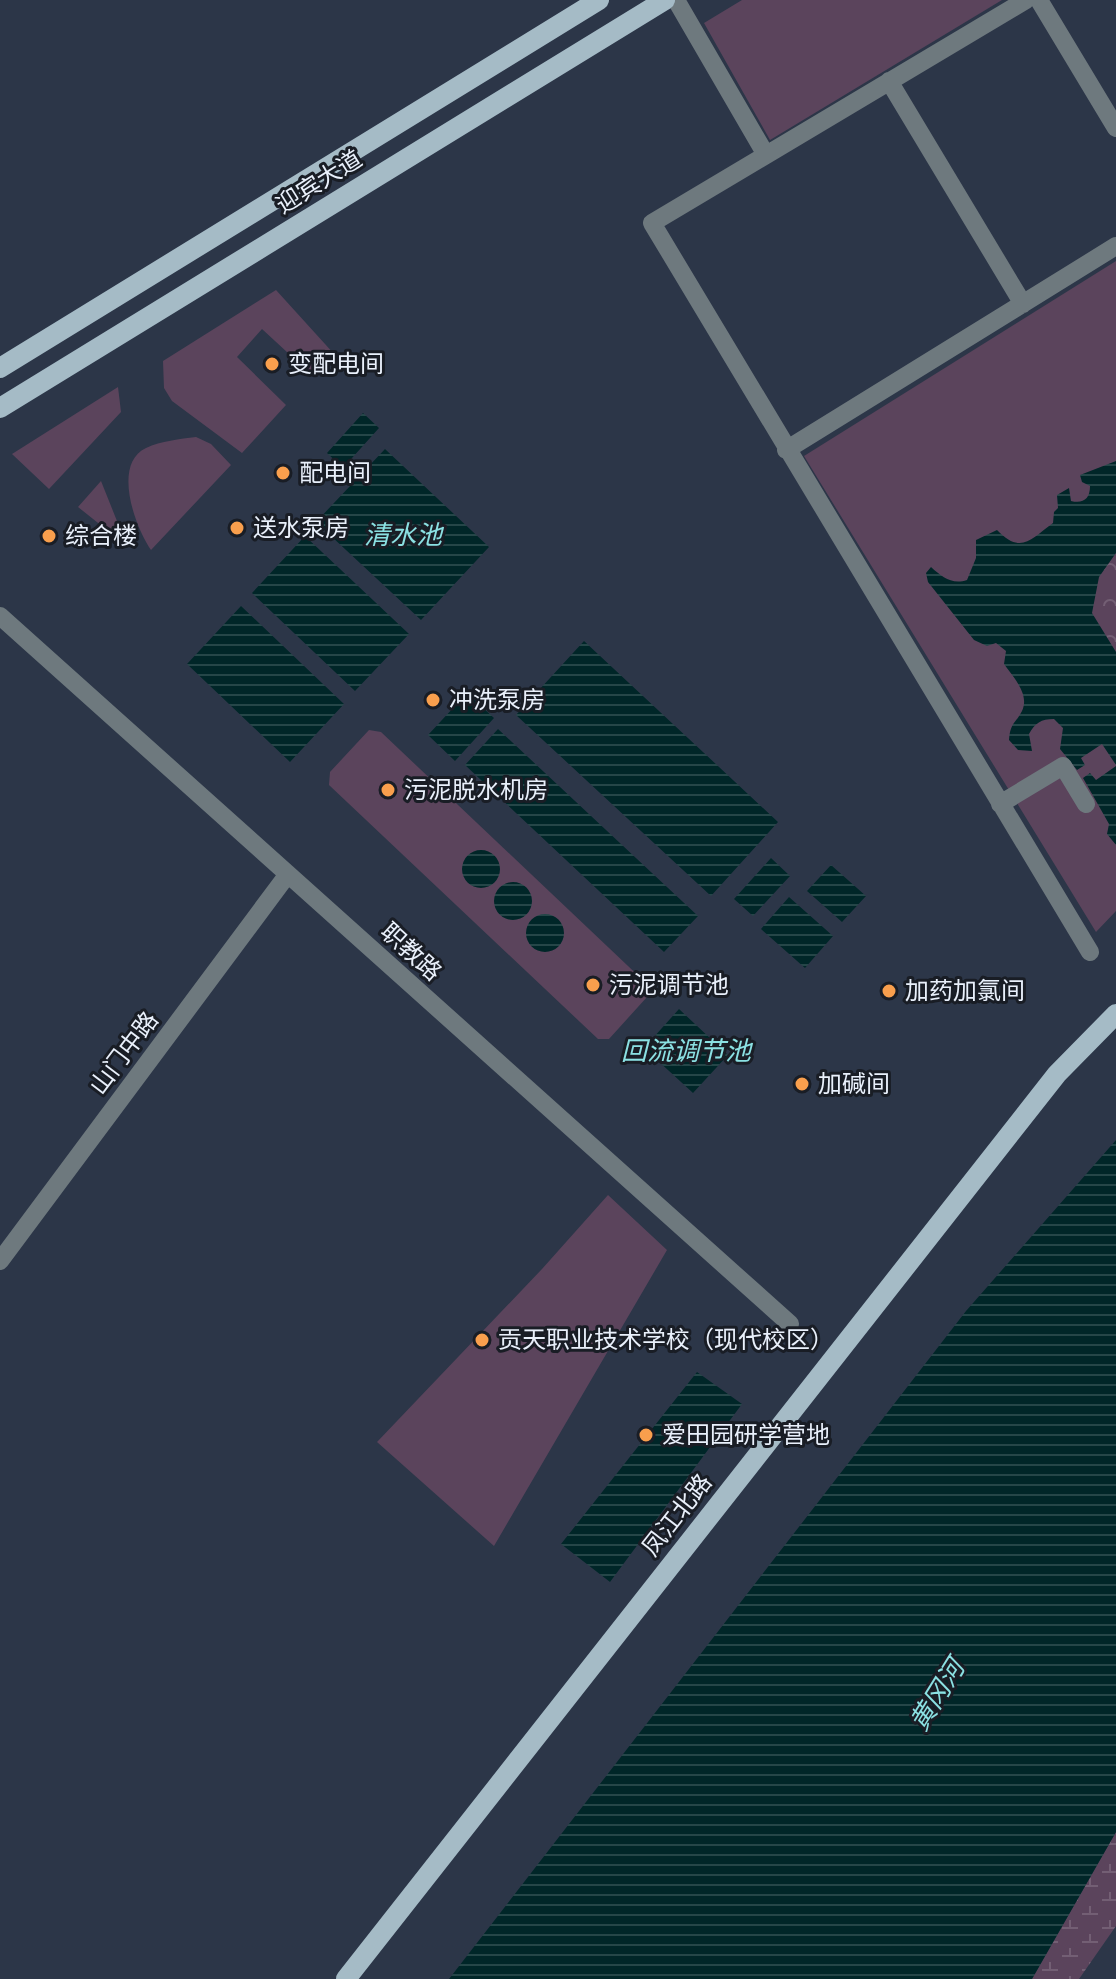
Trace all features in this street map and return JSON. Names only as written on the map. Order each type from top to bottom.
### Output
[{"type":"main road","name":"迎宾大道","points":[[0,408],[665,0]]},
{"type":"main road","name":"迎宾大道","points":[[0,368],[595,3]]},
{"type":"main road","points":[[595,3],[607,35]]},
{"type":"main road","name":"凤江北路","points":[[346,1979],[1057,1074],[1116,1014]]},
{"type":"street","points":[[676,0],[766,155]]},
{"type":"street","points":[[1026,0],[652,223],[1090,952]]},
{"type":"street","points":[[1039,0],[1116,128]]},
{"type":"street","points":[[889,81],[1023,304]]},
{"type":"street","points":[[786,450],[1116,246]]},
{"type":"street","name":"职教路","points":[[0,616],[790,1324]]},
{"type":"street","points":[[1000,804],[1063,766],[1086,804]]},
{"type":"street","name":"山门中路","points":[[0,1261],[288,874]]},
{"type":"green space","points":[[742,0],[1002,0],[770,140],[704,23]]},
{"type":"green space","points":[[1116,261],[1116,911],[1096,932],[804,456]]},
{"type":"green space","points":[[276,290],[335,355],[314,377],[262,329],[237,357],[286,405],[242,453],[172,401],[164,388],[163,361]]},
{"type":"green space","points":[[118,387],[121,412],[49,489],[12,454]]},
{"type":"green space","points":[[196,437],[211,444],[231,465],[151,550],[133,512],[128,481],[130,467],[136,456],[146,448]]},
{"type":"green space","points":[[101,481],[127,546],[78,507]]},
{"type":"green space","points":[[1116,553],[1116,652],[1092,613],[1099,577]]},
{"type":"green space","points":[[369,730],[381,732],[647,984],[647,997],[609,1039],[598,1039],[329,785],[330,772]]},
{"type":"green space","points":[[608,1195],[667,1250],[494,1546],[377,1442]]},
{"type":"green space","points":[[1116,1832],[1116,1926],[1079,1979],[1032,1979]]},
{"type":"water","points":[[363,413],[379,428],[343,468],[327,453]]},
{"type":"water","name":"清水池","points":[[385,449],[489,547],[421,620],[316,522]]},
{"type":"water","points":[[1116,461],[1116,553],[1099,577],[1092,613],[1116,652],[1116,765],[1102,744],[1081,758],[1085,765],[1077,770],[1060,749],[1063,728],[1054,719],[1042,721],[1031,730],[1032,751],[1018,750],[1009,740],[1012,727],[1022,711],[1024,698],[1004,664],[1006,651],[996,643],[987,646],[974,640],[928,582],[926,573],[931,567],[952,581],[967,580],[976,558],[976,540],[997,530],[1013,542],[1032,539],[1053,523],[1054,512],[1058,508],[1057,495],[1069,488],[1071,501],[1085,500],[1090,486],[1082,482],[1080,475]]},
{"type":"water","name":"清水池","points":[[305,536],[409,634],[355,691],[252,593]]},
{"type":"water","points":[[241,606],[344,704],[290,762],[187,664]]},
{"type":"water","points":[[584,641],[778,822],[711,896],[516,715]]},
{"type":"water","points":[[467,693],[494,718],[455,761],[428,735]]},
{"type":"water","points":[[498,729],[698,916],[664,952],[465,765]]},
{"type":"water","points":[[1116,766],[1116,845],[1107,834],[1109,824],[1083,778],[1090,773],[1096,780]]},
{"type":"water","points":[[481,850],[495,855],[500,869],[495,883],[481,888],[467,883],[462,869],[467,855]]},
{"type":"water","points":[[771,858],[790,876],[753,916],[734,899]]},
{"type":"water","points":[[831,865],[866,896],[842,922],[807,891]]},
{"type":"water","points":[[513,882],[527,887],[532,901],[527,915],[513,920],[499,915],[494,901],[499,887]]},
{"type":"water","points":[[789,897],[833,936],[805,968],[761,929]]},
{"type":"water","points":[[545,914],[559,919],[564,933],[559,947],[545,952],[531,947],[526,933],[531,919]]},
{"type":"water","name":"回流调节池","points":[[679,1009],[728,1055],[693,1093],[644,1048]]},
{"type":"water","name":"黄冈河","points":[[1116,1140],[1116,1832],[1032,1979],[449,1979],[966,1311]]},
{"type":"water","points":[[697,1372],[742,1404],[610,1582],[561,1544]]},
{"type":"place","name":"变配电间","points":[[272,364]]},
{"type":"place","name":"配电间","points":[[283,473]]},
{"type":"place","name":"送水泵房","points":[[237,528]]},
{"type":"place","name":"综合楼","points":[[49,536]]},
{"type":"place","name":"冲洗泵房","points":[[433,700]]},
{"type":"place","name":"污泥脱水机房","points":[[388,790]]},
{"type":"place","name":"污泥调节池","points":[[593,985]]},
{"type":"place","name":"加药加氯间","points":[[889,991]]},
{"type":"place","name":"加碱间","points":[[802,1084]]},
{"type":"place","name":"贡天职业技术学校（现代校区）","points":[[482,1340]]},
{"type":"place","name":"爱田园研学营地","points":[[646,1435]]}]
